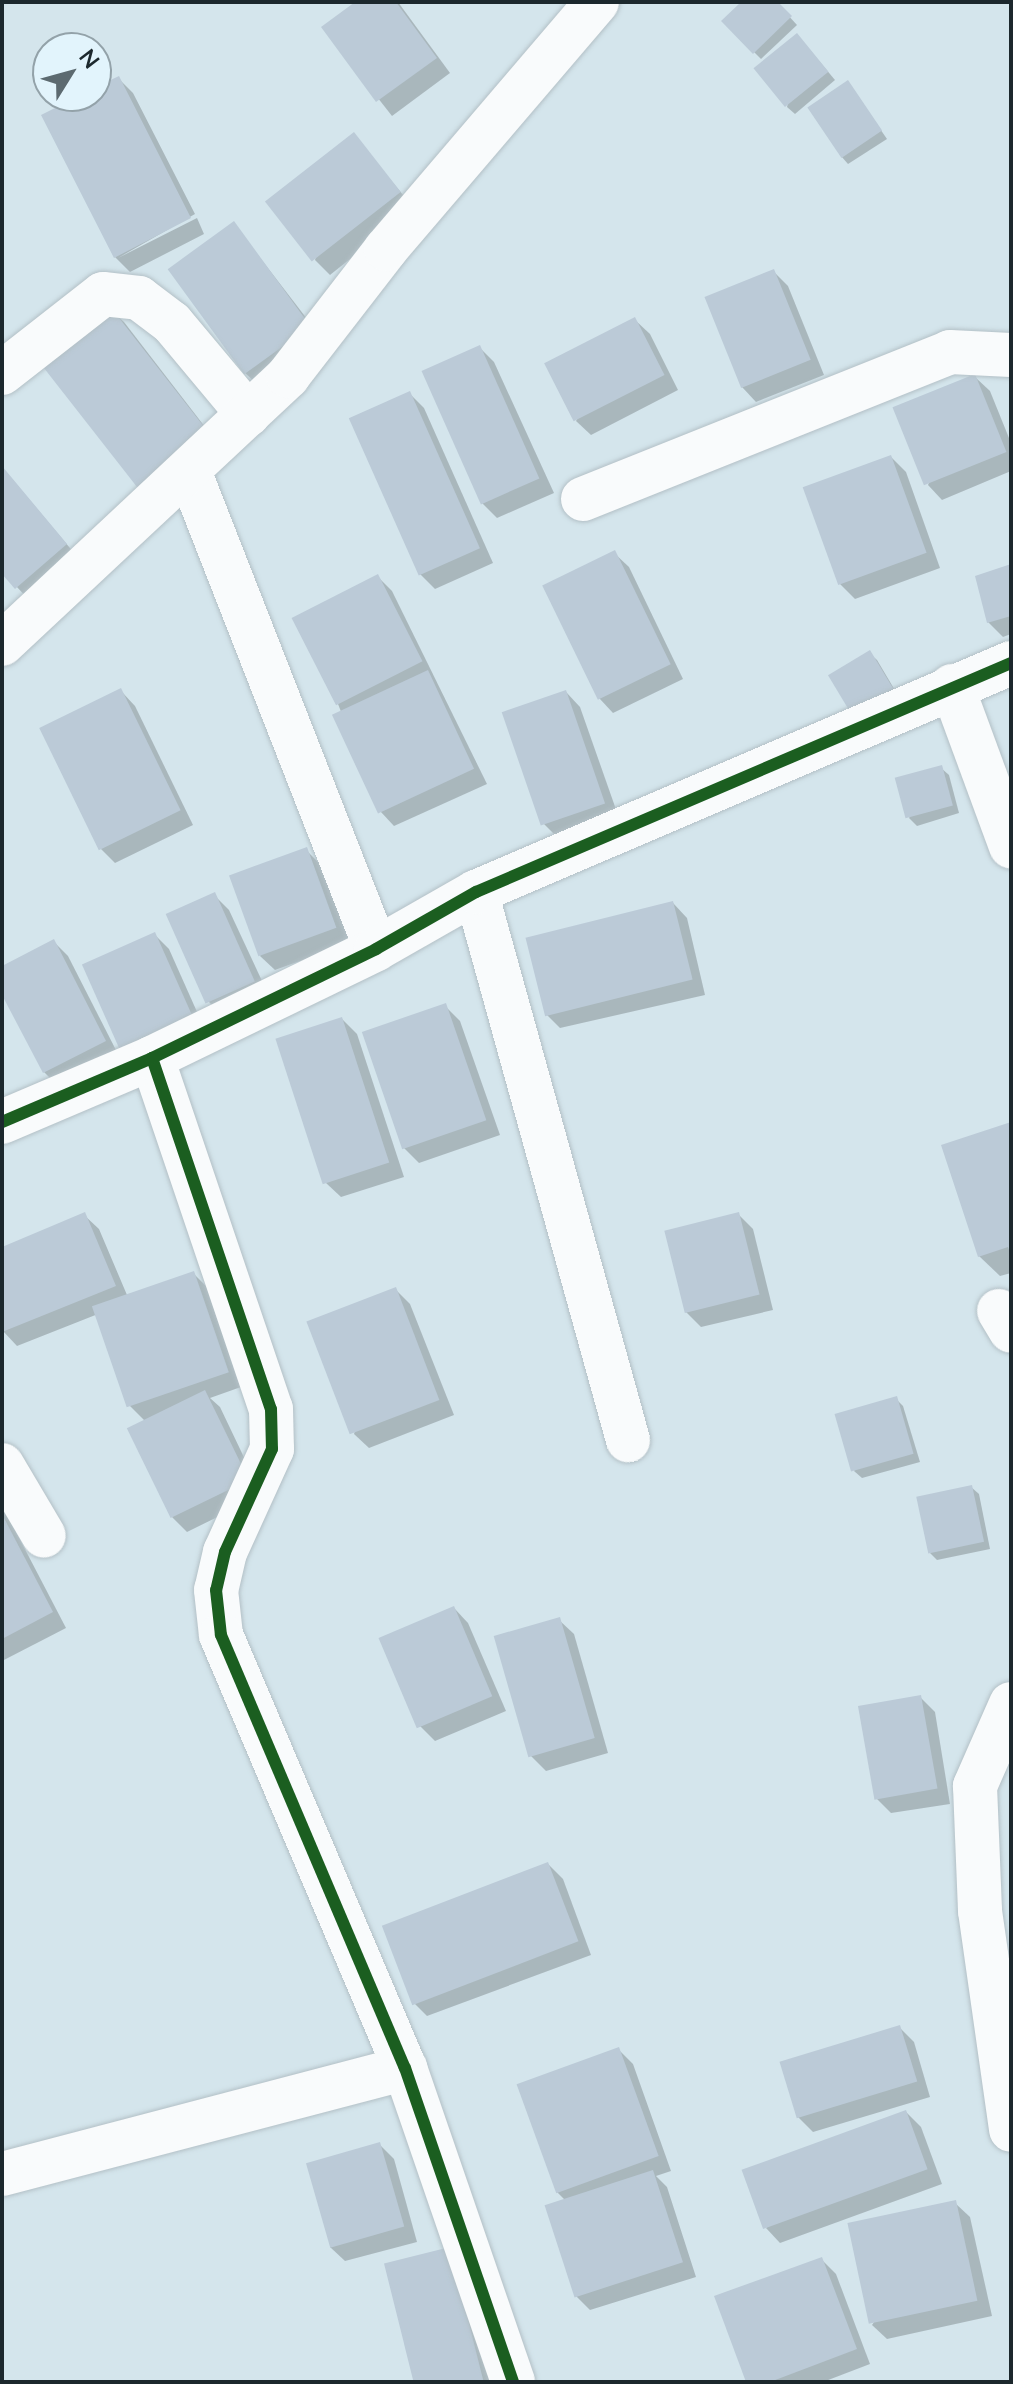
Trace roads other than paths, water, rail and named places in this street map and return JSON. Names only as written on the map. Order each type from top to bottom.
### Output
[{"type":"street","points":[[2,644],[288,376],[386,249],[591,4]]},
{"type":"street","points":[[2,373],[103,294],[139,298],[172,323],[248,414]]},
{"type":"street","points":[[583,499],[950,352],[1011,355]]},
{"type":"street","points":[[189,471],[376,949]]},
{"type":"street","points":[[2,1122],[152,1058],[376,949],[476,892],[1011,663]]},
{"type":"street","points":[[952,686],[1011,846]]},
{"type":"street","points":[[476,892],[628,1440]]},
{"type":"street","points":[[152,1058],[271,1409],[272,1449],[225,1552],[219,1577],[221,1635],[405,2068],[513,2382]]},
{"type":"street","points":[[2,1465],[44,1536]]},
{"type":"street","points":[[1011,1704],[975,1786],[980,1911],[1011,2130]]},
{"type":"street","points":[[2,2174],[405,2068]]}]
